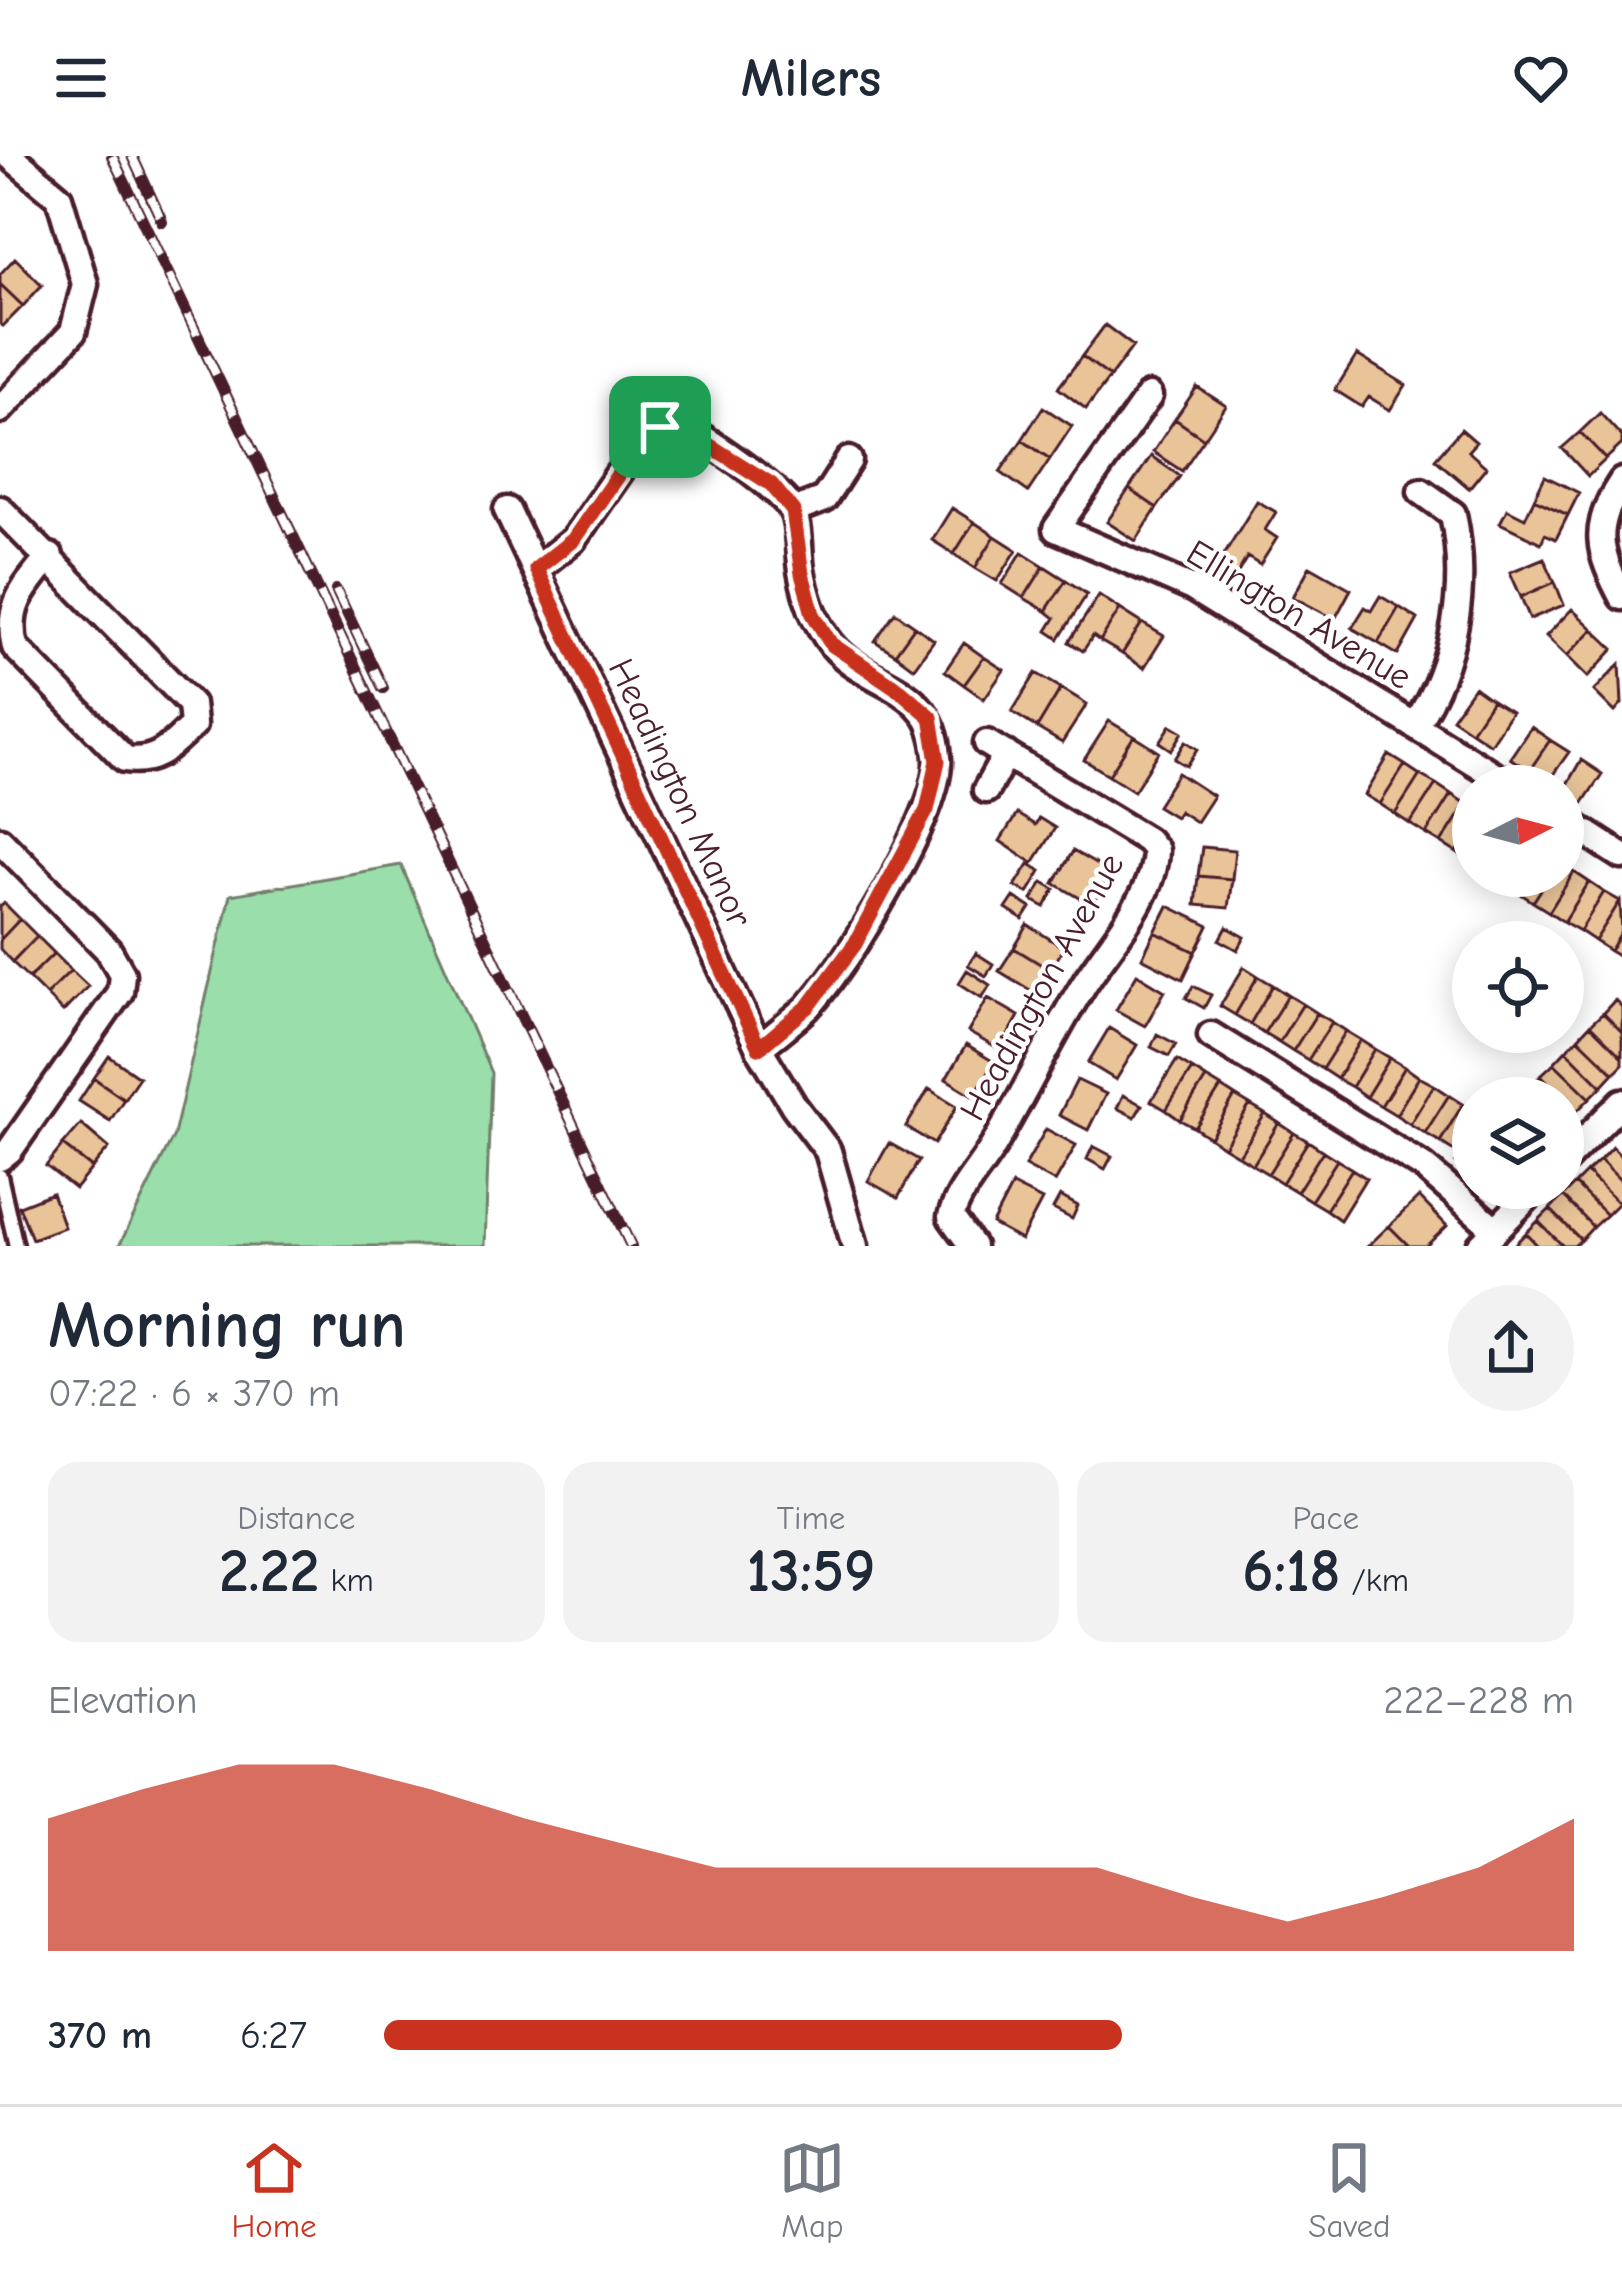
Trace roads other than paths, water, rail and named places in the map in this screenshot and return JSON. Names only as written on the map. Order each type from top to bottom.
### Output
[{"type":"street","points":[[0,410],[74,332],[85,284],[59,196],[10,156]]},
{"type":"street","name":"Ellington Avenue","points":[[1149,396],[1056,529],[1192,588],[1415,725],[1429,704],[1453,634],[1462,554],[1453,514],[1421,490]]},
{"type":"street","points":[[536,569],[573,540],[646,434],[660,427],[682,428],[771,484],[793,511],[813,614],[831,644],[931,717],[938,761],[927,810],[855,944],[809,1006],[759,1048]]},
{"type":"street","points":[[793,511],[824,499],[849,460]]},
{"type":"street","points":[[1622,481],[1603,523],[1601,556],[1622,597]]},
{"type":"street","points":[[0,509],[50,556],[190,704],[193,725],[161,756],[125,759],[15,647],[10,628],[14,601],[50,556]]},
{"type":"street","name":"Headington Manor","points":[[507,510],[759,1048],[828,1151],[855,1246]]},
{"type":"street","points":[[1415,725],[1479,765]]},
{"type":"street","name":"Headington Avenue","points":[[971,1246],[951,1217],[957,1197],[990,1153],[1155,864],[1155,850],[1147,840],[996,749],[986,790]]},
{"type":"street","points":[[1584,832],[1622,856]]},
{"type":"street","points":[[0,840],[109,951],[122,974],[120,992],[0,1158]]},
{"type":"street","points":[[1211,1035],[1424,1167],[1488,1238],[1516,1209]]},
{"type":"street","points":[[1584,1141],[1622,1102]]},
{"type":"lane","points":[[0,1176],[16,1246]]},
{"type":"railway","points":[[112,156],[631,1246]]},
{"type":"railway","points":[[132,156],[162,221]]},
{"type":"railway","points":[[336,590],[383,688]]}]
